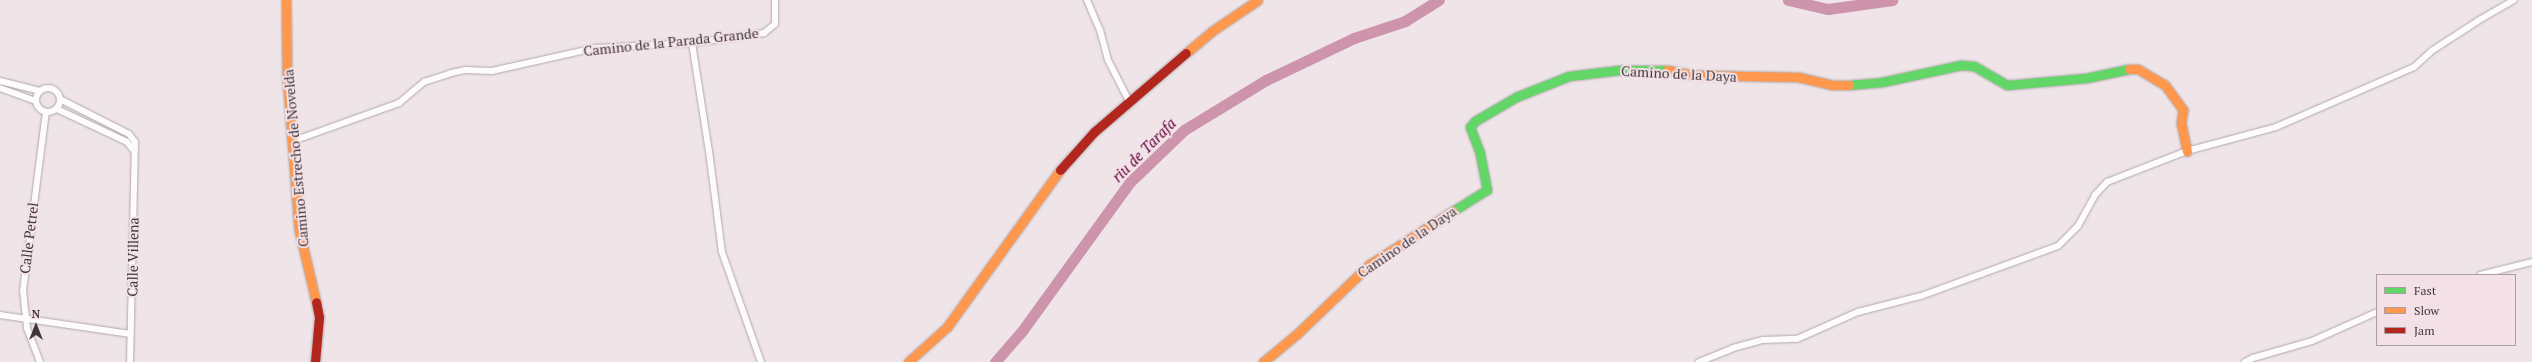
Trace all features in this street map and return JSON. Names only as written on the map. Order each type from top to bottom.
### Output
[{"type":"street","name":"Camino Estrecho de Novelda","points":[[286,0],[287,78],[299,230],[319,317],[315,362]]},
{"type":"street","name":"Camino de la Parada Grande","points":[[293,141],[399,103],[424,82],[451,73],[465,70],[492,71],[595,48],[692,43],[764,33],[771,30],[777,19],[775,0]]},
{"type":"street","points":[[1087,0],[1100,30],[1108,60],[1130,103]]},
{"type":"street","points":[[908,362],[947,327],[1053,178],[1094,132],[1130,103],[1148,84],[1212,31],[1258,0]]},
{"type":"street","points":[[1699,362],[1733,348],[1763,340],[1797,339],[1858,312],[1921,296],[2058,246],[2078,226],[2095,195],[2107,182],[2187,151],[2276,127],[2414,67],[2433,50],[2514,0]]},
{"type":"street","points":[[692,43],[710,152],[722,252],[761,362]]},
{"type":"street","name":"Camino de la Daya","points":[[1263,362],[1298,333],[1370,264],[1487,190],[1480,153],[1470,127],[1475,120],[1516,97],[1570,76],[1620,70],[1676,70],[1693,75],[1798,77],[1832,85],[1857,85],[1882,82],[1961,65],[1974,66],[2007,84],[2017,85],[2086,78],[2124,69],[2138,70],[2165,85],[2183,110],[2181,124],[2187,151]]},
{"type":"street","points":[[0,81],[40,91],[48,88],[54,89],[60,99],[57,109]]},
{"type":"street","points":[[0,88],[36,101]]},
{"type":"street","points":[[40,91],[36,101],[39,109],[46,112],[57,109],[127,142],[135,152]]},
{"type":"street","name":"Calle Villena","points":[[60,99],[132,136],[135,142],[130,362]]},
{"type":"street","name":"Calle Petrel","points":[[40,362],[25,319],[24,276],[46,112]]},
{"type":"street","points":[[2484,274],[2532,262]]},
{"type":"street","points":[[2245,362],[2253,358],[2312,342],[2376,312]]},
{"type":"street","points":[[0,315],[131,334]]},
{"type":"waterway","name":"riu de Tarafa","points":[[995,362],[1022,331],[1130,182],[1184,130],[1266,80],[1354,38],[1405,21],[1439,0]]},
{"type":"waterway","name":"riu de Tarafa","points":[[1788,0],[1828,9],[1892,0]]},
{"type":"traffic: fast","points":[[1849,85],[1882,82],[1961,65],[1974,66],[2007,85],[2086,78],[2129,69]]},
{"type":"traffic: fast","points":[[1453,211],[1487,190],[1480,153],[1470,127],[1475,121],[1516,97],[1569,76],[1620,70],[1667,70]]},
{"type":"traffic: slow","points":[[286,0],[287,78],[299,230],[316,302]]},
{"type":"traffic: slow","points":[[1186,53],[1212,31],[1258,0]]},
{"type":"traffic: slow","points":[[2129,69],[2138,69],[2165,85],[2183,110],[2181,123],[2187,151]]},
{"type":"traffic: slow","points":[[1667,70],[1693,75],[1798,77],[1832,85],[1849,85]]},
{"type":"traffic: slow","points":[[908,362],[947,327],[1060,170]]},
{"type":"traffic: slow","points":[[1263,362],[1298,333],[1370,264],[1453,211]]},
{"type":"traffic: jam","points":[[1060,170],[1094,132],[1186,53]]},
{"type":"traffic: jam","points":[[315,362],[319,317],[316,302]]}]
